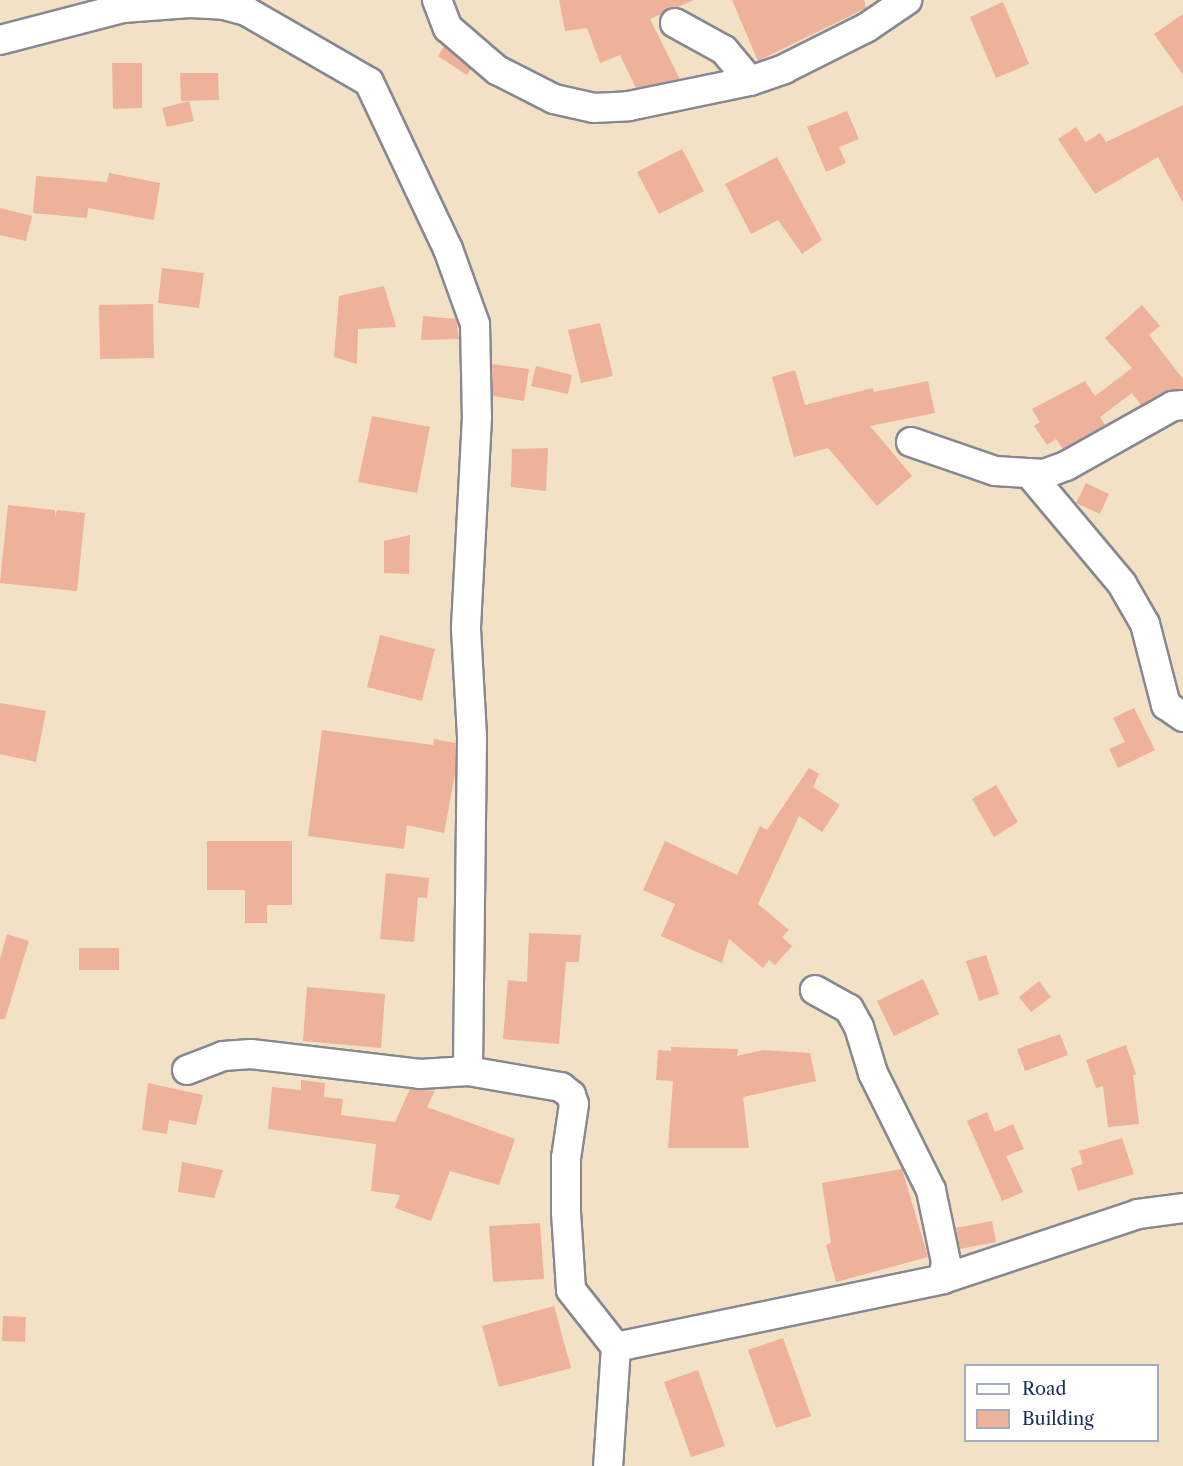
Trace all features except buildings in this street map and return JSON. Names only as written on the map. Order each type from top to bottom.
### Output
[{"type":"street","points":[[437,0],[448,27],[497,70],[554,99],[594,108],[629,106],[750,81],[784,69],[866,28],[907,0]]},
{"type":"street","points":[[0,40],[123,9],[214,2],[246,11],[369,82],[472,307],[477,417],[466,578],[472,738],[468,1071]]},
{"type":"street","points":[[675,23],[724,50],[750,81]]},
{"type":"street","points":[[911,442],[995,471],[1044,474],[1066,466],[1173,406],[1183,405]]},
{"type":"street","points":[[1029,473],[1122,584],[1145,624],[1166,705],[1183,717]]},
{"type":"street","points":[[814,990],[849,1009],[859,1027],[873,1073],[931,1190],[946,1262],[943,1279]]},
{"type":"street","points":[[187,1070],[223,1056],[251,1054],[420,1074],[468,1071],[561,1088],[571,1095],[574,1104],[566,1158],[566,1222],[571,1290],[616,1347],[608,1466]]},
{"type":"street","points":[[616,1347],[943,1279],[1137,1214],[1183,1208]]}]
